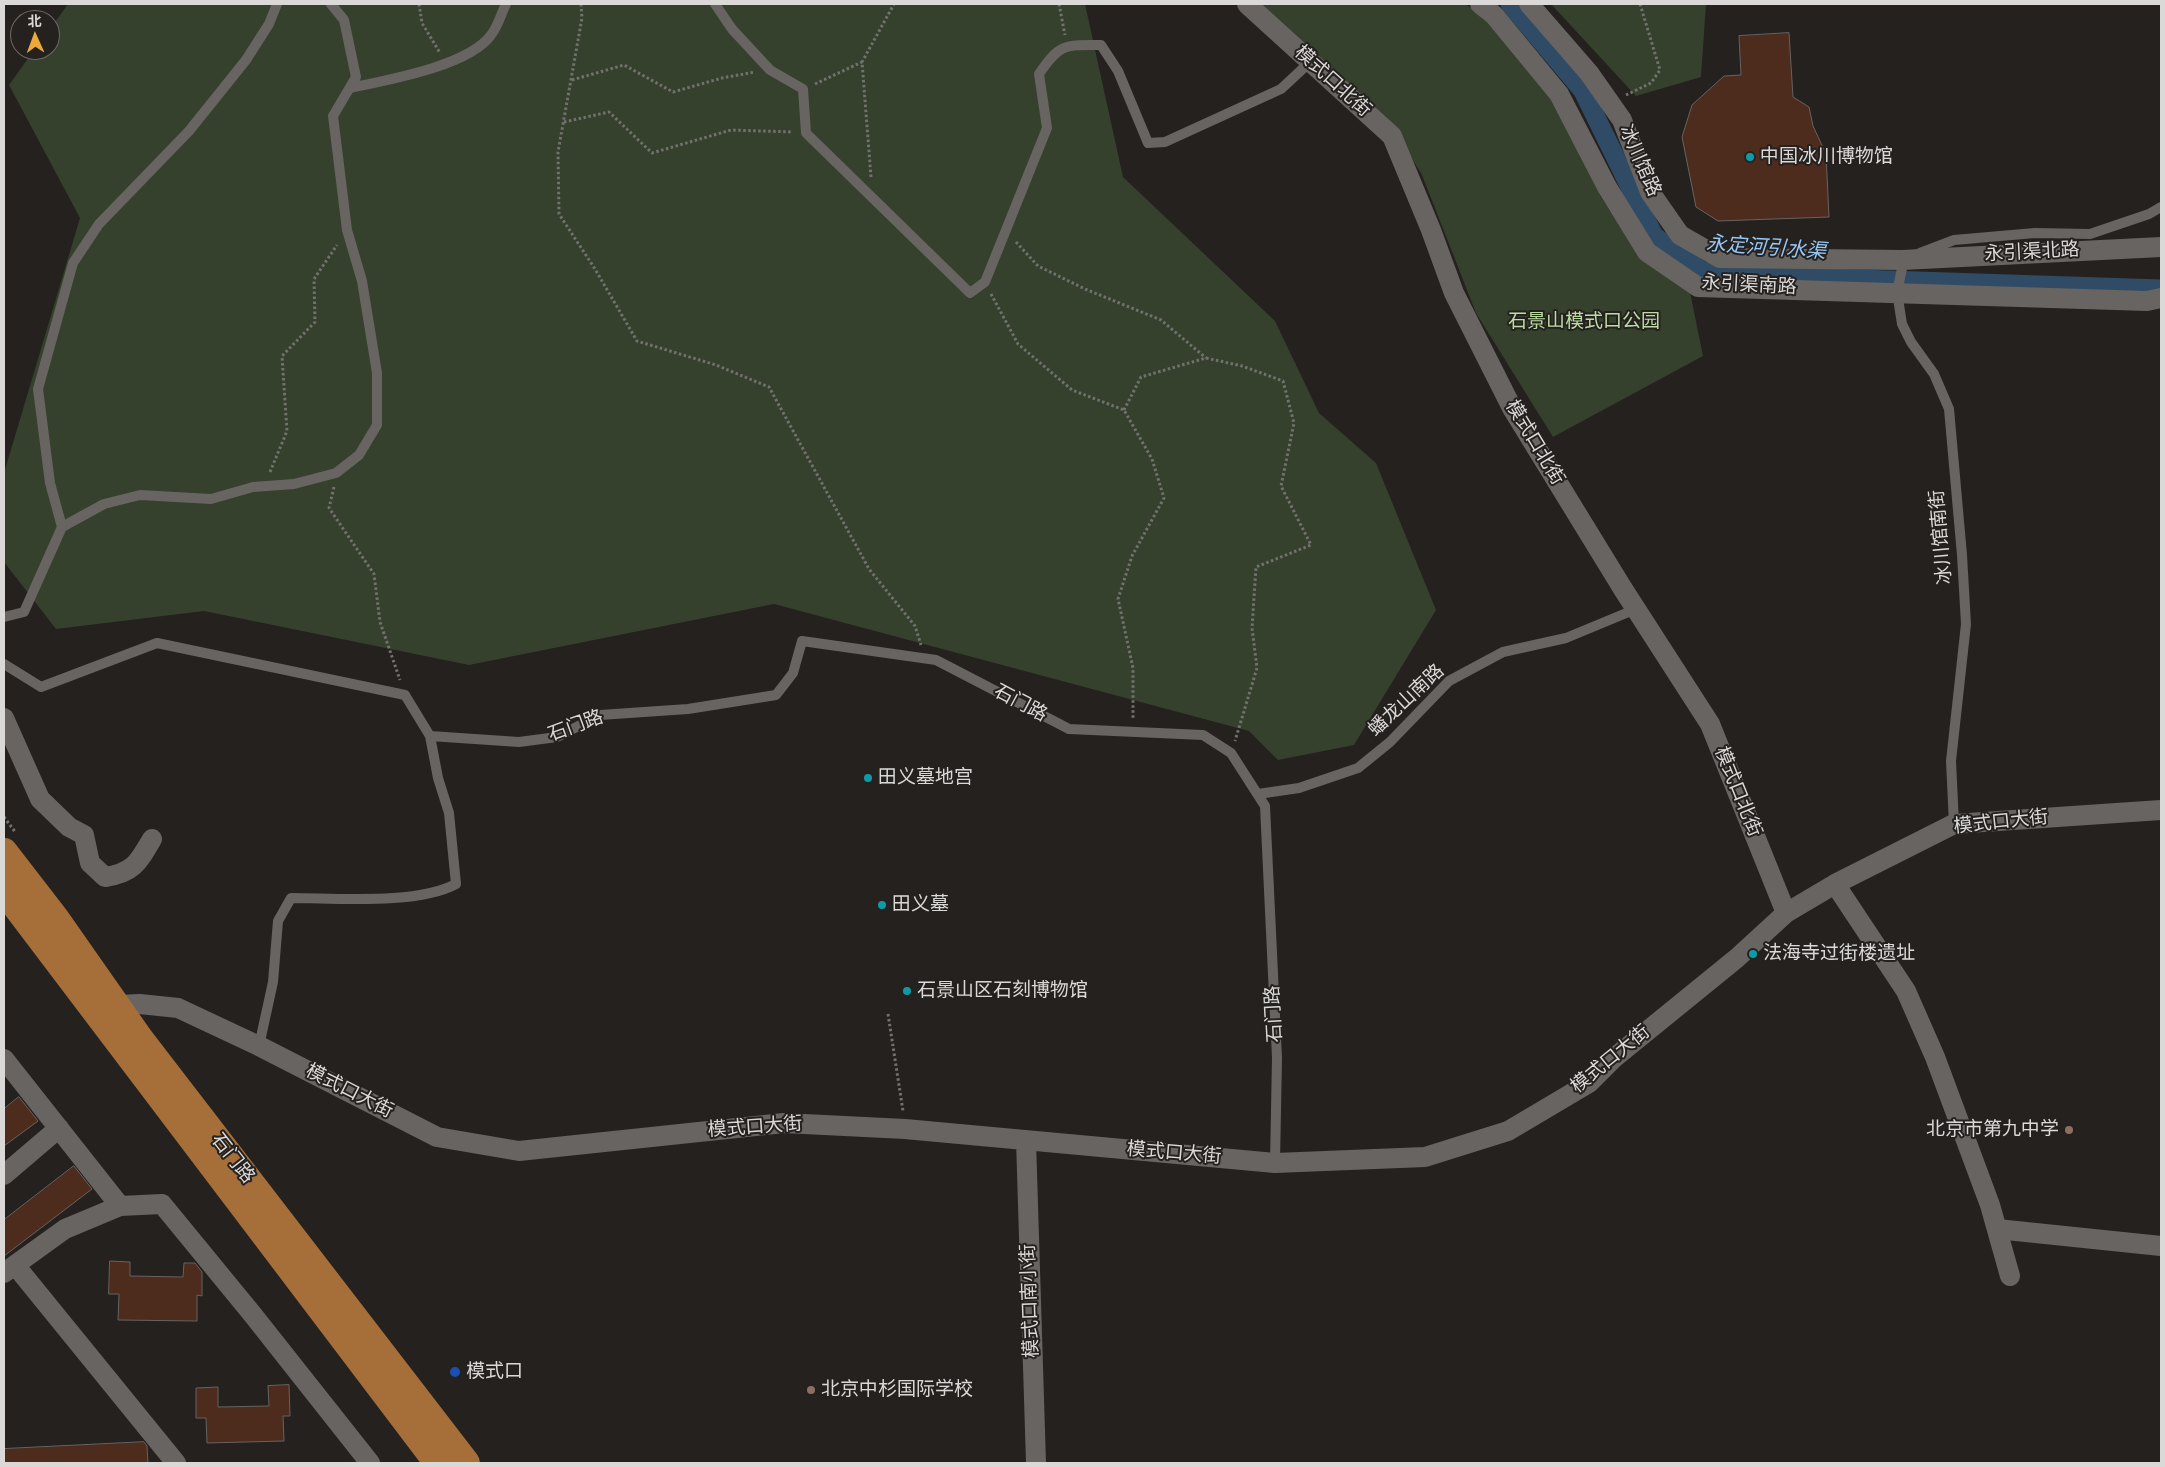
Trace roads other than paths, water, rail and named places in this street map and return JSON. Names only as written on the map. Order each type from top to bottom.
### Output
[{"type":"highway","name":"石门路","points":[[4,852],[117,1005],[139,1038],[466,1463]]},
{"type":"highway","name":"石门路","points":[[4,890],[438,1463]]},
{"type":"street","name":"模式口北街","points":[[1247,4],[1392,136],[1431,230],[1454,293],[1512,408],[1636,609],[1710,724],[1786,913]]},
{"type":"street","name":"永引渠南路","points":[[1480,4],[1494,15],[1559,94],[1607,187],[1646,252],[1698,287],[2147,301],[2161,298]]},
{"type":"street","name":"冰川馆路","points":[[1529,4],[1589,72],[1622,120],[1650,192],[1680,235],[1720,258],[1902,260]]},
{"type":"street","name":"永引渠北路","points":[[1902,260],[2161,247]]},
{"type":"street","points":[[4,718],[40,799],[69,827],[84,835],[90,863],[105,877],[123,875],[139,863],[152,839]]},
{"type":"street","name":"模式口大街","points":[[117,1005],[140,1004],[178,1008],[259,1046],[437,1137],[519,1150],[784,1123],[906,1129],[1276,1163],[1425,1158],[1508,1130],[1589,1083],[1614,1058],[1737,958],[1786,913],[1835,884],[1954,824],[2161,810]]},
{"type":"street","points":[[1835,884],[1906,991],[1935,1057],[1997,1229],[2010,1276]]},
{"type":"street","points":[[4,1058],[120,1206]]},
{"type":"street","points":[[4,1175],[59,1128]]},
{"type":"street","name":"模式口南小街","points":[[1026,1140],[1036,1463]]},
{"type":"street","points":[[176,1463],[9,1269],[65,1229],[120,1206],[162,1204],[370,1463]]},
{"type":"street","points":[[1997,1229],[2161,1246]]},
{"type":"lane","points":[[62,527],[50,483],[38,389],[72,263],[99,224],[189,131],[240,67],[269,24],[277,4]]},
{"type":"lane","points":[[4,617],[24,612],[62,527],[104,504],[140,495],[211,499],[253,486],[294,484],[336,473],[359,455],[377,425],[377,373],[362,281],[347,230],[334,116],[356,77],[344,20],[331,4]]},
{"type":"lane","points":[[350,88],[404,76],[462,58],[491,36],[506,4]]},
{"type":"lane","points":[[715,4],[732,29],[770,70],[803,89],[806,133],[970,292],[984,282],[1047,128],[1039,74],[1052,54],[1067,45],[1101,45],[1118,71],[1148,143],[1165,142],[1281,89],[1310,62]]},
{"type":"lane","points":[[1902,260],[1954,240],[2034,233],[2090,234],[2149,214],[2161,206]]},
{"type":"lane","name":"冰川馆南街","points":[[1902,260],[1897,292],[1902,324],[1911,342],[1934,374],[1949,409],[1966,624],[1951,761],[1954,824]]},
{"type":"lane","name":"蟠龙山南路","points":[[1258,794],[1299,788],[1358,768],[1390,742],[1448,681],[1503,652],[1566,638],[1636,609]]},
{"type":"lane","name":"石门路","points":[[430,736],[520,742],[557,737],[600,715],[688,709],[776,695],[793,673],[802,641],[936,660],[1069,729],[1202,735],[1232,753],[1265,806],[1277,1058],[1276,1163]]},
{"type":"lane","points":[[4,664],[41,687],[157,643],[405,695],[430,736],[438,778],[449,813],[456,884],[442,891],[389,897],[291,898],[278,921],[273,982],[259,1046]]},
{"type":"waterway","name":"永定河引水渠","points":[[1510,4],[1583,91],[1654,236],[1702,271],[1827,278],[2161,289]]},
{"type":"place","name":"中国冰川博物馆","points":[[1750,157]]},
{"type":"place","name":"田义墓地宫","points":[[868,778]]},
{"type":"place","name":"田义墓","points":[[882,905]]},
{"type":"place","name":"法海寺过街楼遗址","points":[[1753,954]]},
{"type":"place","name":"石景山区石刻博物馆","points":[[907,991]]},
{"type":"place","name":"北京市第九中学","points":[[2069,1130]]},
{"type":"place","name":"模式口","points":[[455,1372]]},
{"type":"place","name":"北京中杉国际学校","points":[[811,1390]]},
{"type":"park label","name":"石景山模式口公园","points":[[1584,322]]}]
